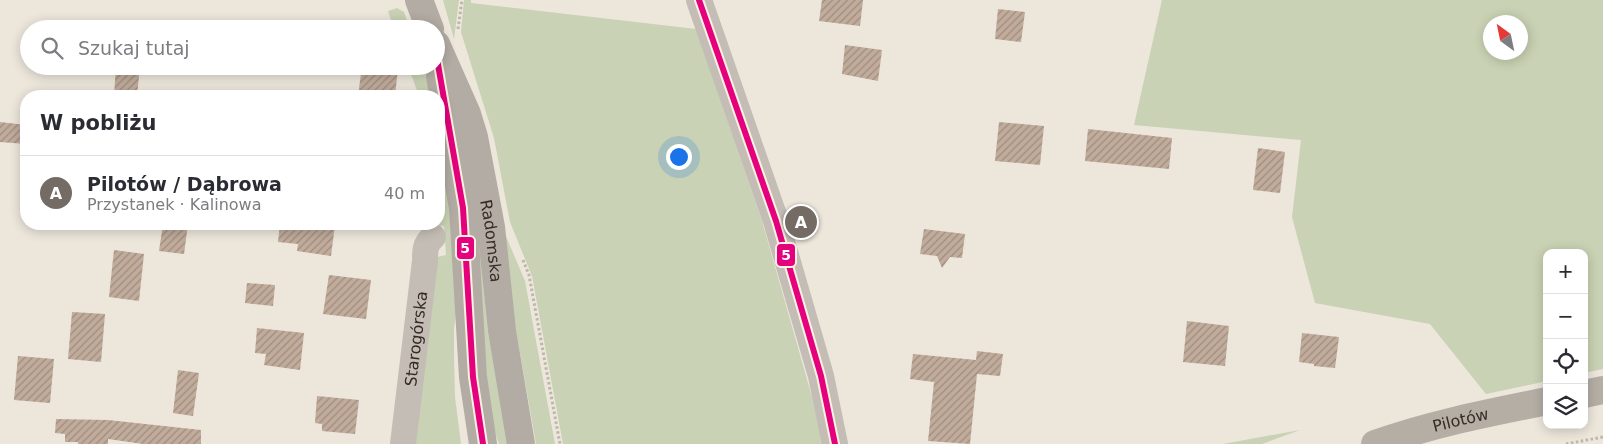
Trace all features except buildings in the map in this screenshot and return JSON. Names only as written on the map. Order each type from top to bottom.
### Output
[{"type":"main road","points":[[419,0],[427,20]]},
{"type":"main road","name":"Radomska","points":[[445,64],[467,114],[474,137],[491,227],[502,331],[521,444]]},
{"type":"main road","name":"Radomska","points":[[440,75],[443,90]]},
{"type":"main road","name":"Radomska","points":[[445,104],[463,208],[473,377],[483,444]]},
{"type":"main road","points":[[1588,393],[1603,390]]},
{"type":"main road","name":"Pilotów","points":[[1374,444],[1450,421],[1543,402]]},
{"type":"street","points":[[699,0],[776,221],[821,376],[835,444]]},
{"type":"street","name":"Starogórska","points":[[403,444],[425,261],[424,249],[433,237]]},
{"type":"path","points":[[521,257],[529,275],[560,444]]},
{"type":"path","points":[[1566,444],[1603,436]]},
{"type":"green space","points":[[443,0],[459,0],[454,39]]},
{"type":"green space","points":[[464,0],[471,0],[471,3],[696,29],[762,221],[812,397],[823,444],[563,444],[532,276],[510,222],[494,138],[461,32]]},
{"type":"green space","points":[[1162,0],[1603,0],[1603,369],[1588,372],[1588,249],[1543,249],[1543,382],[1486,394],[1430,324],[1315,303],[1292,217],[1301,140],[1134,125]]},
{"type":"green space","points":[[397,8],[404,12],[407,20],[391,20],[388,11]]},
{"type":"green space","points":[[411,75],[425,75],[429,90],[417,90]]},
{"type":"green space","points":[[466,163],[471,164],[488,333],[508,444],[499,444],[491,420]]},
{"type":"green space","points":[[445,167],[449,191],[458,300],[454,328],[454,358],[455,397],[461,444],[409,444],[433,258],[446,255]]},
{"type":"green space","points":[[505,234],[525,281],[555,444],[536,444],[506,274]]},
{"type":"green space","points":[[1300,430],[1262,444],[1223,444]]},
{"type":"transit line","name":"5","points":[[699,0],[776,221],[821,376],[835,444]]},
{"type":"transit line","name":"5","points":[[440,75],[442,90]]},
{"type":"transit line","name":"5","points":[[445,105],[463,208],[473,377],[483,444]]},
{"type":"place","name":"Pilotów / Dąbrowa","points":[[801,222]]}]
